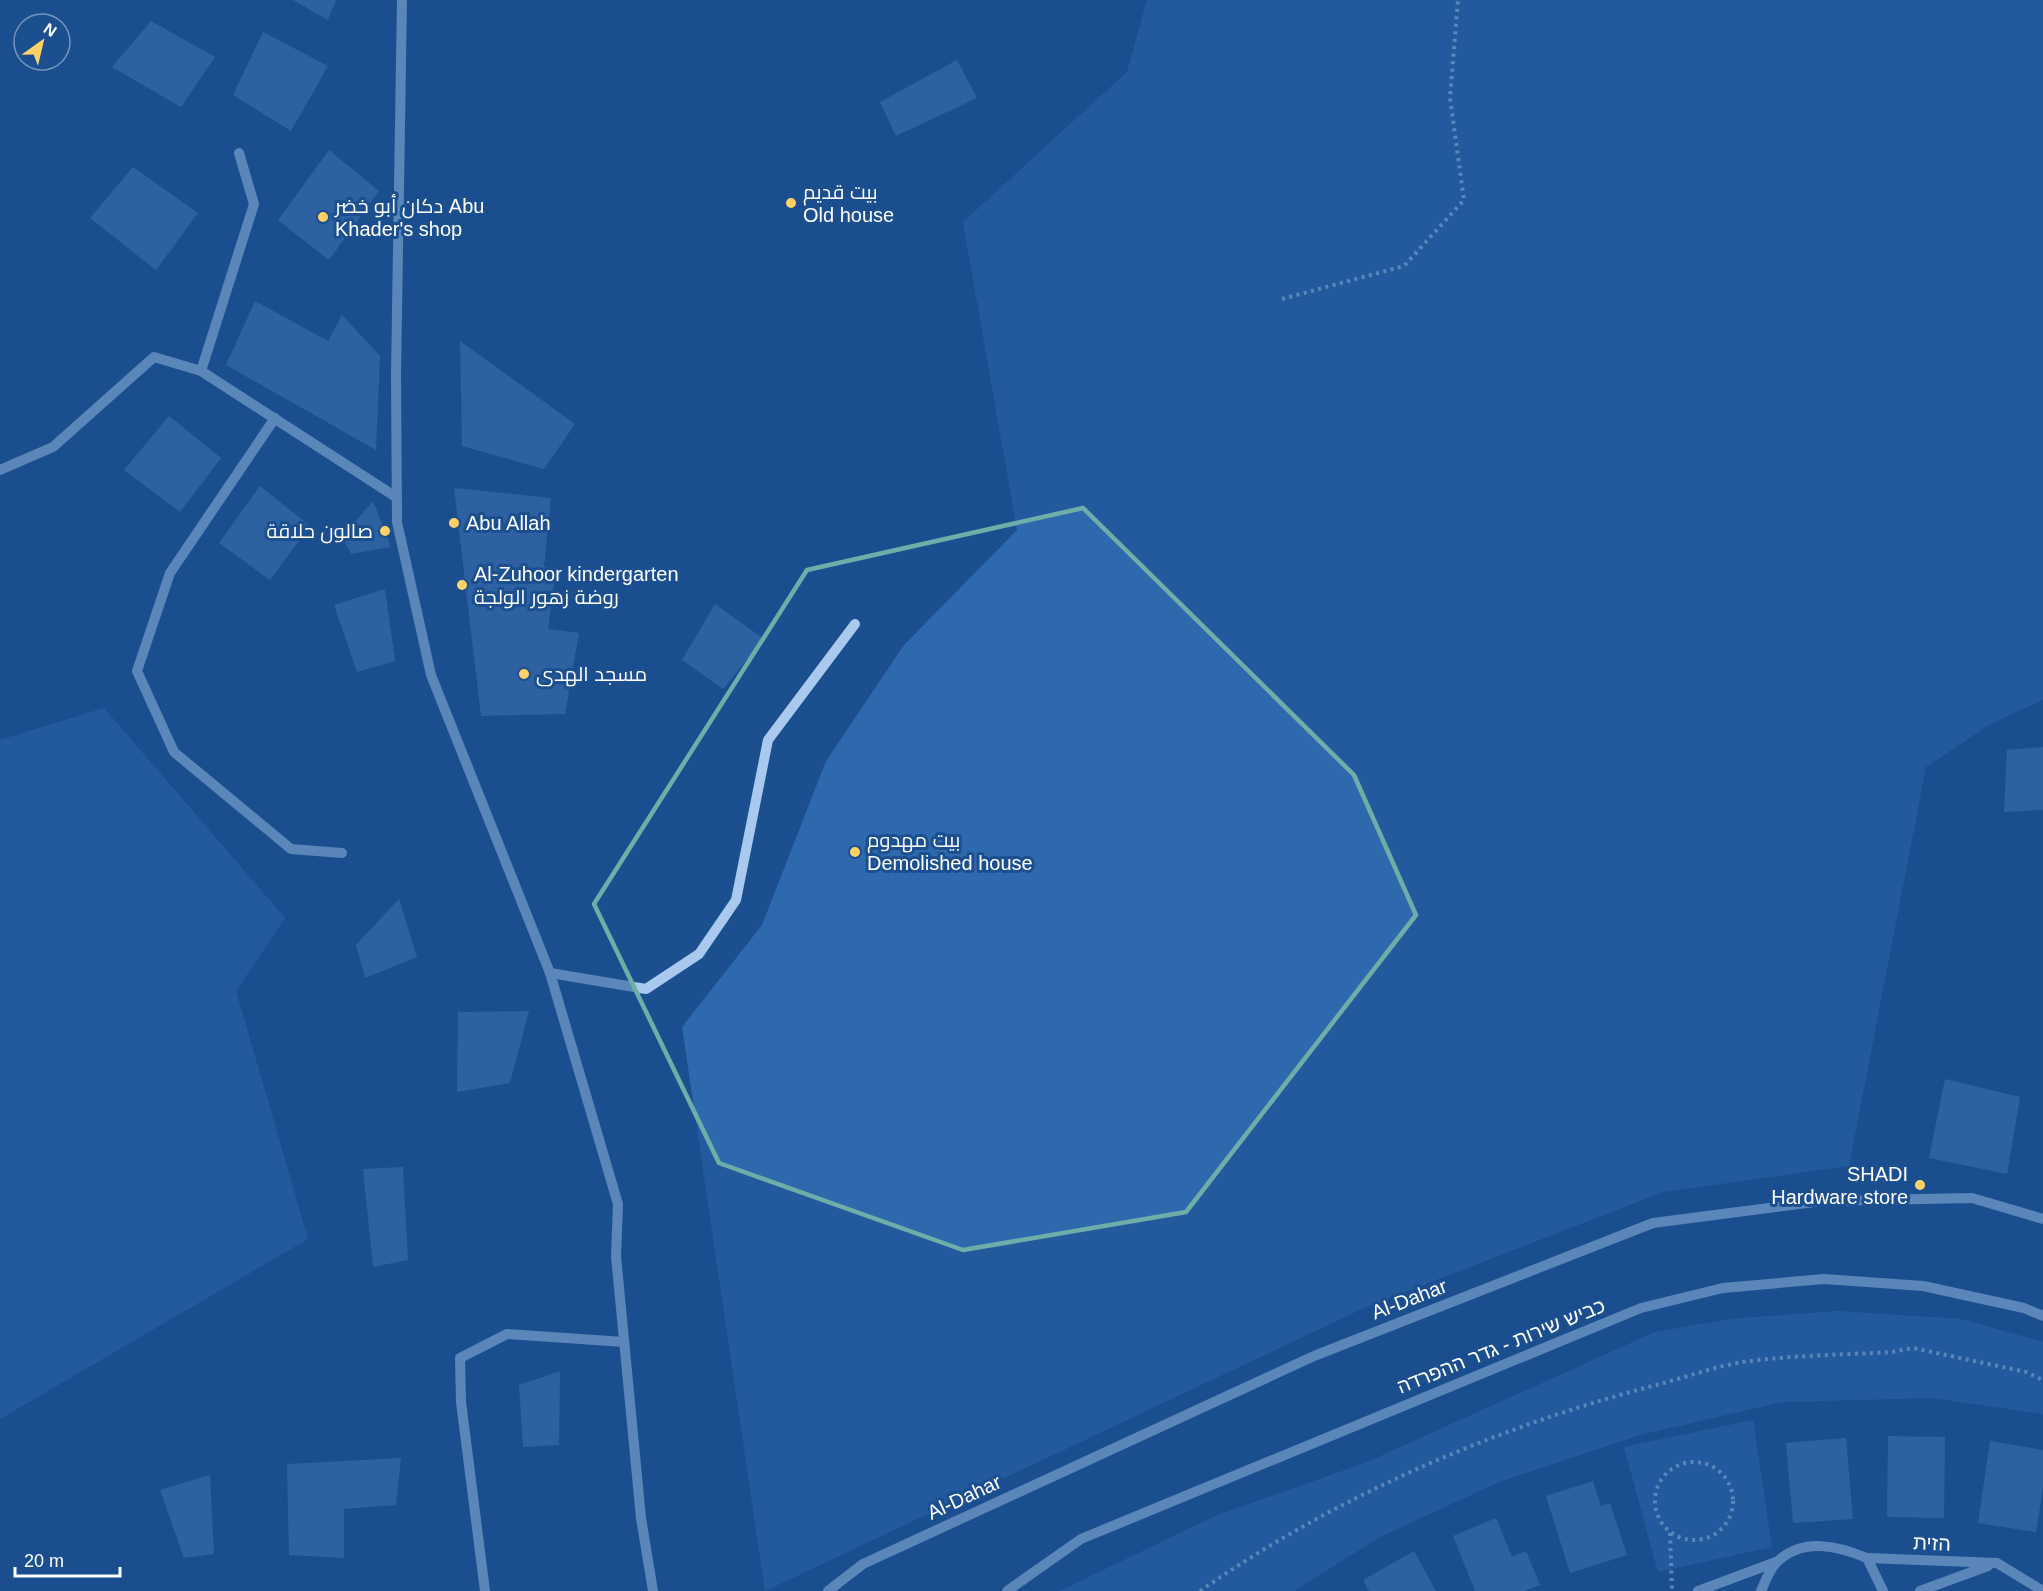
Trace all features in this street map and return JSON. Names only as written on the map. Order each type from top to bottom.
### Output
[{"type":"street","points":[[402,0],[397,522],[431,675],[550,973],[618,1204],[616,1257],[641,1518],[653,1591]]},
{"type":"street","points":[[201,371],[254,204],[239,153]]},
{"type":"street","points":[[0,470],[53,447],[154,357],[201,371],[396,497]]},
{"type":"street","points":[[275,418],[170,573],[137,671],[174,752],[291,849],[342,853]]},
{"type":"street","points":[[550,973],[646,989],[699,954],[736,900],[768,740],[855,624]]},
{"type":"street","name":"Al-Dahar","points":[[828,1591],[863,1564],[1314,1356],[1653,1223],[1822,1201],[1972,1198],[2043,1219]]},
{"type":"street","name":"כביש שירות - גדר ההפרדה","points":[[1006,1591],[1081,1539],[1641,1308],[1723,1288],[1824,1279],[1923,1286],[2024,1308],[2043,1316]]},
{"type":"street","points":[[485,1591],[460,1402],[460,1359],[507,1334],[624,1342]]},
{"type":"street","name":"הזית","points":[[1776,1562],[1802,1548],[1824,1545],[1867,1558],[1997,1563],[2043,1591]]},
{"type":"street","points":[[1867,1558],[1883,1591]]},
{"type":"street","points":[[1698,1591],[1776,1562]]},
{"type":"street","points":[[1761,1591],[1776,1562]]},
{"type":"street","name":"הזית","points":[[1920,1591],[1997,1563]]},
{"type":"path","points":[[1282,298],[1404,266],[1464,200],[1450,98],[1458,0]]},
{"type":"path","points":[[1200,1591],[1263,1548],[1364,1494],[1581,1405],[1743,1362],[1882,1353],[1913,1348],[2025,1372],[2043,1380]]},
{"type":"path","points":[[1670,1532],[1682,1539],[1696,1541],[1720,1531],[1729,1521],[1733,1507],[1733,1494],[1720,1471],[1697,1461],[1678,1465],[1663,1476],[1654,1499],[1656,1512],[1670,1532],[1672,1591]]},
{"type":"highlighted area","points":[[1083,508],[1354,775],[1416,915],[1186,1212],[963,1250],[719,1163],[594,904],[807,570]]},
{"type":"shaded area","points":[[1147,0],[2043,0],[2043,700],[1990,724],[1926,767],[1849,1166],[1663,1192],[1364,1308],[765,1591],[682,1027],[762,925],[826,761],[904,645],[1017,530],[963,222],[1127,72]]},
{"type":"shaded area","points":[[104,708],[285,918],[236,991],[308,1239],[0,1419],[0,740]]},
{"type":"shaded area","points":[[1838,1311],[1961,1319],[2043,1342],[2043,1414],[1934,1398],[1782,1402],[1640,1435],[1499,1482],[1380,1537],[1294,1591],[1060,1591],[1215,1516],[1365,1463],[1655,1332],[1731,1319]]},
{"type":"shaded area","points":[[1753,1420],[1772,1547],[1658,1572],[1624,1447]]},
{"type":"building","points":[[293,0],[336,0],[328,20]]},
{"type":"building","points":[[151,21],[215,57],[181,107],[112,67]]},
{"type":"building","points":[[263,32],[328,66],[291,131],[233,95]]},
{"type":"building","points":[[957,60],[977,98],[896,136],[880,102]]},
{"type":"building","points":[[329,150],[379,191],[329,260],[278,220]]},
{"type":"building","points":[[133,167],[198,213],[156,270],[90,218]]},
{"type":"building","points":[[255,301],[328,341],[342,315],[380,356],[376,450],[226,365]]},
{"type":"building","points":[[460,341],[575,424],[544,469],[462,446]]},
{"type":"building","points":[[169,416],[221,458],[180,512],[124,470]]},
{"type":"building","points":[[260,486],[310,526],[270,580],[219,543]]},
{"type":"building","points":[[454,488],[551,498],[544,567],[556,568],[548,629],[579,633],[565,714],[481,716]]},
{"type":"building","points":[[373,501],[391,547],[351,554],[342,537]]},
{"type":"building","points":[[385,589],[395,661],[357,672],[334,605]]},
{"type":"building","points":[[715,604],[764,639],[723,689],[682,660]]},
{"type":"building","points":[[2043,747],[2043,810],[2004,812],[2007,750]]},
{"type":"building","points":[[399,899],[417,957],[365,978],[356,945]]},
{"type":"building","points":[[529,1011],[510,1083],[457,1092],[458,1012]]},
{"type":"building","points":[[1945,1079],[2020,1097],[2007,1174],[1929,1158]]},
{"type":"building","points":[[403,1167],[408,1260],[373,1267],[363,1169]]},
{"type":"building","points":[[560,1371],[559,1445],[523,1447],[519,1385]]},
{"type":"building","points":[[1888,1436],[1945,1437],[1944,1518],[1887,1517]]},
{"type":"building","points":[[1846,1438],[1853,1519],[1793,1523],[1786,1443]]},
{"type":"building","points":[[1990,1441],[2043,1450],[2043,1488],[2036,1532],[1978,1523]]},
{"type":"building","points":[[401,1458],[396,1505],[344,1509],[344,1558],[289,1555],[287,1464]]},
{"type":"building","points":[[210,1475],[214,1554],[184,1558],[160,1490]]},
{"type":"building","points":[[1593,1481],[1601,1506],[1610,1503],[1627,1555],[1570,1573],[1546,1496]]},
{"type":"building","points":[[1496,1518],[1512,1557],[1526,1551],[1540,1585],[1524,1591],[1475,1591],[1453,1536]]},
{"type":"building","points":[[1414,1551],[1436,1591],[1369,1591],[1363,1580]]},
{"type":"place","name":"بيت قديم Old house","points":[[791,203]]},
{"type":"place","name":"دكان أبو خضر Abu Khader's shop","points":[[323,217]]},
{"type":"place","name":"Abu Allah","points":[[454,523]]},
{"type":"place","name":"صالون حلاقة","points":[[385,531]]},
{"type":"place","name":"Al-Zuhoor kindergarten روضة زهور الولجة","points":[[462,585]]},
{"type":"place","name":"مسجد الهدى","points":[[524,674]]},
{"type":"place","name":"بيت مهدوم Demolished house","points":[[855,852]]},
{"type":"place","name":"SHADI Hardware store","points":[[1920,1185]]}]
